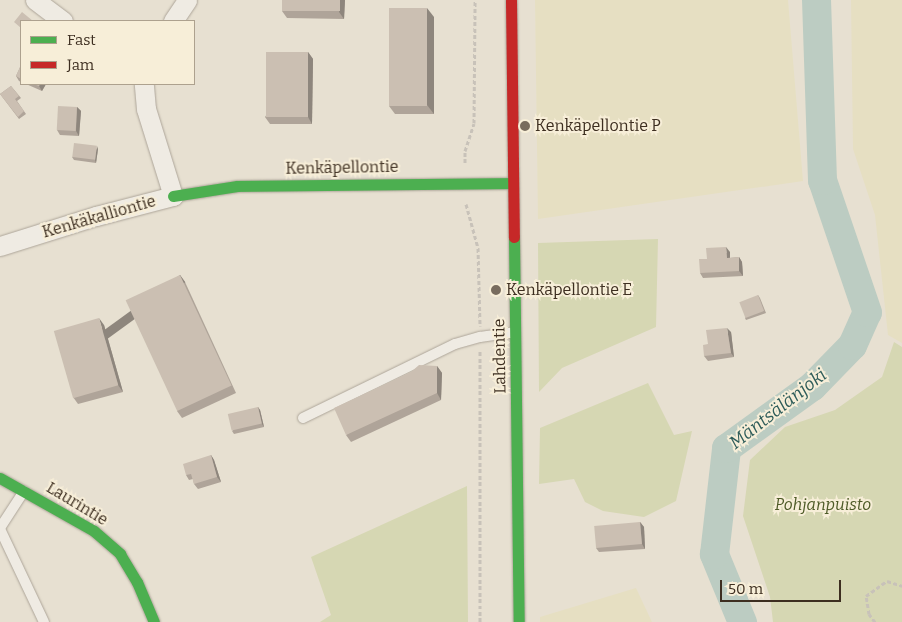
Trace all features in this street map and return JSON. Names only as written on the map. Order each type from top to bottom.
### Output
[{"type":"main road","name":"Lahdentie","points":[[511,0],[519,622]]},
{"type":"main road","name":"Kenkäpellontie","points":[[173,196],[236,186],[513,183]]},
{"type":"main road","name":"Laurintie","points":[[0,478],[94,531],[120,554],[137,582],[154,622]]},
{"type":"street","points":[[35,0],[62,20]]},
{"type":"street","points":[[174,20],[187,0]]},
{"type":"street","name":"Kenkäkalliontie","points":[[0,246],[96,216],[173,196],[146,110],[144,85]]},
{"type":"lane","points":[[304,418],[455,344],[480,337],[516,332]]},
{"type":"lane","points":[[24,492],[0,529],[44,622]]},
{"type":"path","points":[[475,0],[474,124],[465,151],[465,183],[466,204],[478,248],[480,337],[480,622]]},
{"type":"path","points":[[875,622],[869,614],[866,596],[887,581],[902,586]]},
{"type":"shaded area","points":[[535,0],[788,0],[803,181],[538,219]]},
{"type":"shaded area","points":[[851,0],[902,0],[902,343],[888,335],[875,215],[853,149]]},
{"type":"shaded area","points":[[636,588],[652,622],[540,622],[540,617]]},
{"type":"green space","points":[[658,239],[656,327],[562,368],[539,392],[538,243]]},
{"type":"green space","name":"Pohjanpuisto","points":[[894,342],[902,347],[902,622],[773,622],[770,597],[743,516],[750,460],[785,427],[835,410],[882,377]]},
{"type":"green space","points":[[648,383],[674,435],[692,431],[676,501],[644,517],[603,511],[585,502],[574,479],[539,484],[540,428]]},
{"type":"green space","points":[[467,486],[468,622],[320,622],[331,615],[311,557]]},
{"type":"building","points":[[282,0],[340,0],[340,11],[282,11]]},
{"type":"building","points":[[389,8],[427,8],[427,106],[389,106]]},
{"type":"building","points":[[22,12],[32,20],[20,20],[20,27],[14,22]]},
{"type":"building","points":[[266,52],[308,52],[308,117],[266,117]]},
{"type":"building","points":[[20,67],[20,78],[16,76]]},
{"type":"building","points":[[11,86],[19,96],[15,99],[24,111],[18,117],[0,94]]},
{"type":"building","points":[[58,106],[77,107],[76,131],[57,130]]},
{"type":"building","points":[[74,143],[97,146],[95,160],[72,157]]},
{"type":"building","points":[[726,247],[727,258],[739,257],[739,271],[700,273],[699,259],[707,259],[706,248]]},
{"type":"building","points":[[180,275],[232,386],[177,411],[126,300]]},
{"type":"building","points":[[758,295],[764,311],[745,318],[739,302]]},
{"type":"building","points":[[99,318],[118,385],[73,398],[54,331]]},
{"type":"building","points":[[727,328],[731,353],[704,356],[703,345],[708,344],[706,330]]},
{"type":"building","points":[[419,365],[437,366],[437,393],[346,435],[334,408],[411,372]]},
{"type":"building","points":[[258,407],[262,424],[232,431],[228,414]]},
{"type":"building","points":[[211,455],[217,477],[194,484],[191,474],[186,475],[183,464]]},
{"type":"building","points":[[640,522],[642,544],[596,548],[594,526]]},
{"type":"waterway","name":"Mäntsälänjoki","points":[[742,622],[714,554],[726,448],[812,386],[852,345],[867,312],[822,180],[816,0]]},
{"type":"traffic: fast","points":[[173,196],[237,186],[513,183]]},
{"type":"traffic: fast","points":[[514,237],[519,622]]},
{"type":"traffic: fast","points":[[0,478],[94,531],[120,554],[137,582],[154,622]]},
{"type":"traffic: jam","points":[[511,0],[514,237]]},
{"type":"place","name":"Kenkäpellontie P","points":[[525,126]]},
{"type":"place","name":"Kenkäpellontie E","points":[[496,290]]}]
